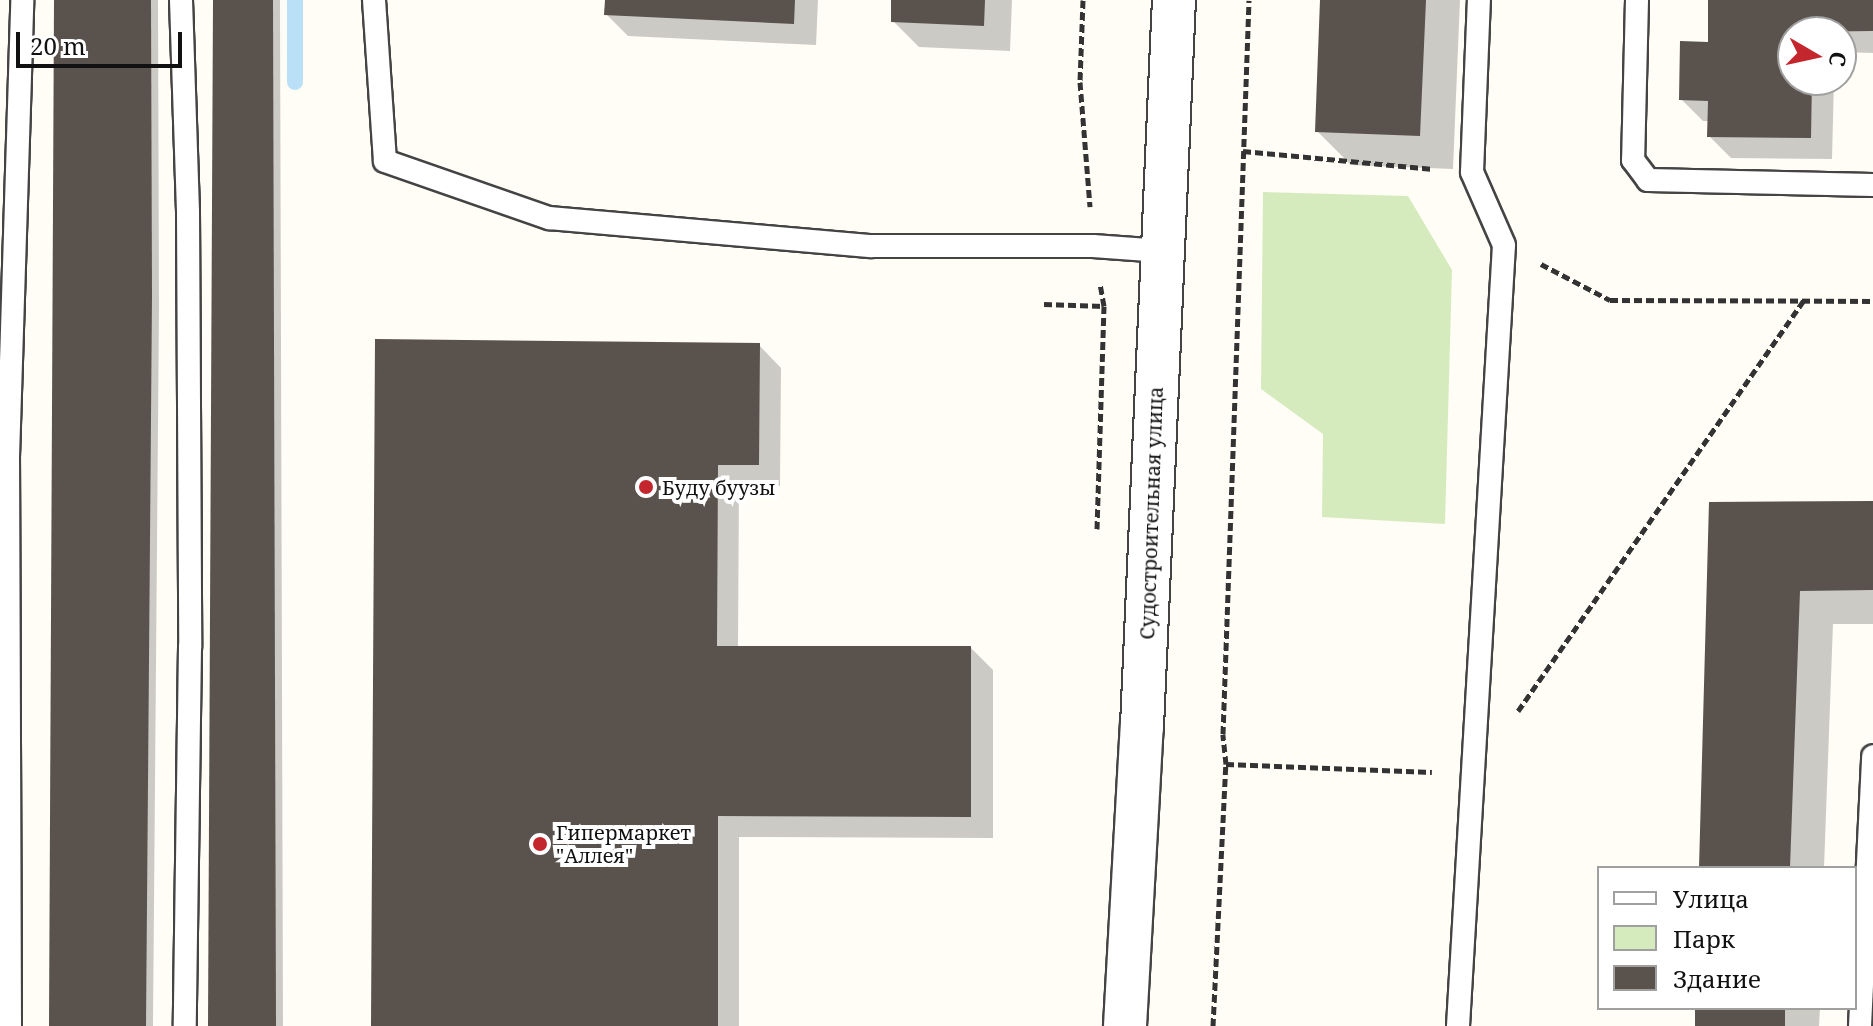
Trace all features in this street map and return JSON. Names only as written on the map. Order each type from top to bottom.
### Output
[{"type":"street","name":"Судостроительная улица","points":[[1125,1026],[1143,710],[1174,0]]},
{"type":"lane","points":[[10,1026],[8,457],[22,0]]},
{"type":"lane","points":[[181,0],[188,212],[190,616],[185,1026]]},
{"type":"lane","points":[[374,0],[385,161],[549,218],[872,246],[1093,246],[1162,251]]},
{"type":"lane","points":[[1458,1026],[1504,245],[1472,172],[1479,0]]},
{"type":"lane","points":[[1637,0],[1633,160],[1648,180],[1873,185]]},
{"type":"lane","points":[[1860,1026],[1873,756]]},
{"type":"path","points":[[1083,0],[1080,82],[1093,246],[1104,306],[1096,537]]},
{"type":"path","points":[[1213,1026],[1226,764],[1223,718],[1249,0]]},
{"type":"path","points":[[1243,151],[1472,172]]},
{"type":"path","points":[[1504,245],[1610,300],[1873,301]]},
{"type":"path","points":[[1226,764],[1475,773],[1804,300]]},
{"type":"path","points":[[1044,304],[1104,306]]},
{"type":"green space","points":[[1263,192],[1408,196],[1452,270],[1445,524],[1322,517],[1323,434],[1261,389]]},
{"type":"building","points":[[54,0],[151,0],[152,296],[146,1026],[49,1026]]},
{"type":"building","points":[[213,0],[273,0],[276,1026],[208,1026]]},
{"type":"building","points":[[605,0],[795,0],[794,24],[604,15]]},
{"type":"building","points":[[891,0],[985,0],[984,26],[891,22]]},
{"type":"building","points":[[1320,0],[1426,0],[1420,136],[1315,132]]},
{"type":"building","points":[[1708,0],[1873,0],[1873,31],[1857,31],[1857,16],[1777,16],[1777,96],[1812,96],[1811,138],[1707,137],[1708,101],[1679,100],[1680,41],[1708,42]]},
{"type":"building","points":[[375,339],[760,343],[759,465],[718,465],[717,646],[971,646],[971,817],[718,816],[718,1026],[371,1026]]},
{"type":"building","points":[[1873,501],[1873,590],[1800,591],[1790,866],[1699,866],[1709,502]]},
{"type":"building","points":[[1695,1010],[1785,1010],[1785,1026],[1695,1026]]},
{"type":"waterway","points":[[295,0],[295,82]]},
{"type":"place","name":"Буду буузы","points":[[646,487]]},
{"type":"place","name":"Гипермаркет \"Аллея\"","points":[[540,844]]}]
